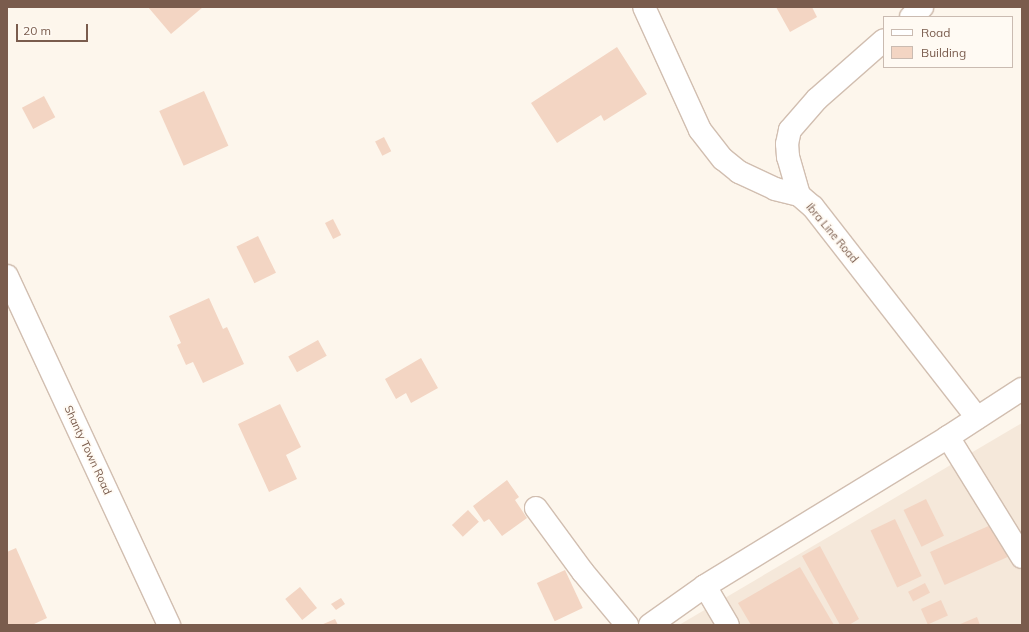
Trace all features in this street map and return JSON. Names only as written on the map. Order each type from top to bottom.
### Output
[{"type":"street","name":"Ibra Line Road","points":[[644,7],[700,130],[724,159],[739,172],[775,189],[799,196],[826,222],[977,418]]},
{"type":"street","points":[[912,16],[922,7]]},
{"type":"street","points":[[799,196],[788,157],[787,144],[790,130],[816,99],[883,41]]},
{"type":"street","name":"Shanty Town Road","points":[[8,280],[169,625]]},
{"type":"street","points":[[650,625],[705,586],[948,437],[1022,389]]},
{"type":"street","points":[[948,437],[1022,557]]},
{"type":"street","points":[[536,508],[583,572],[627,625]]},
{"type":"street","points":[[705,586],[728,625]]},
{"type":"shaded area","points":[[1022,423],[1022,625],[679,625]]},
{"type":"building","points":[[148,7],[203,7],[171,34]]},
{"type":"building","points":[[776,7],[812,7],[817,17],[790,32]]},
{"type":"building","points":[[617,47],[647,94],[604,121],[601,115],[557,143],[531,103]]},
{"type":"building","points":[[204,91],[228,146],[184,166],[159,111]]},
{"type":"building","points":[[44,96],[55,117],[33,129],[22,108]]},
{"type":"building","points":[[384,137],[391,151],[382,156],[375,142]]},
{"type":"building","points":[[333,219],[341,235],[333,239],[325,223]]},
{"type":"building","points":[[258,236],[276,273],[254,283],[236,247]]},
{"type":"building","points":[[209,298],[223,329],[227,327],[244,364],[203,383],[193,362],[186,365],[177,345],[181,343],[169,316]]},
{"type":"building","points":[[318,340],[327,356],[297,372],[288,356]]},
{"type":"building","points":[[421,358],[438,388],[411,403],[406,393],[396,399],[385,379]]},
{"type":"building","points":[[280,404],[301,447],[286,455],[297,479],[269,492],[238,424]]},
{"type":"building","points":[[507,480],[519,497],[515,500],[527,518],[502,536],[489,519],[484,522],[473,506]]},
{"type":"building","points":[[926,499],[944,536],[922,547],[904,510]]},
{"type":"building","points":[[468,510],[479,522],[463,537],[452,525]]},
{"type":"building","points":[[895,519],[922,576],[897,588],[871,530]]},
{"type":"building","points":[[993,524],[1008,557],[945,585],[930,552]]},
{"type":"building","points":[[820,546],[859,619],[849,625],[840,625],[802,556]]},
{"type":"building","points":[[16,548],[47,618],[32,625],[7,625],[7,552]]},
{"type":"building","points":[[800,567],[834,625],[751,625],[738,603]]},
{"type":"building","points":[[565,570],[583,608],[555,621],[537,583]]},
{"type":"building","points":[[925,583],[930,593],[913,601],[908,592]]},
{"type":"building","points":[[300,587],[317,608],[302,620],[285,599]]},
{"type":"building","points":[[341,598],[345,604],[336,610],[331,604]]},
{"type":"building","points":[[941,600],[948,616],[928,624],[921,609]]},
{"type":"building","points":[[977,617],[980,625],[958,625]]},
{"type":"building","points":[[335,619],[338,625],[321,625]]}]
